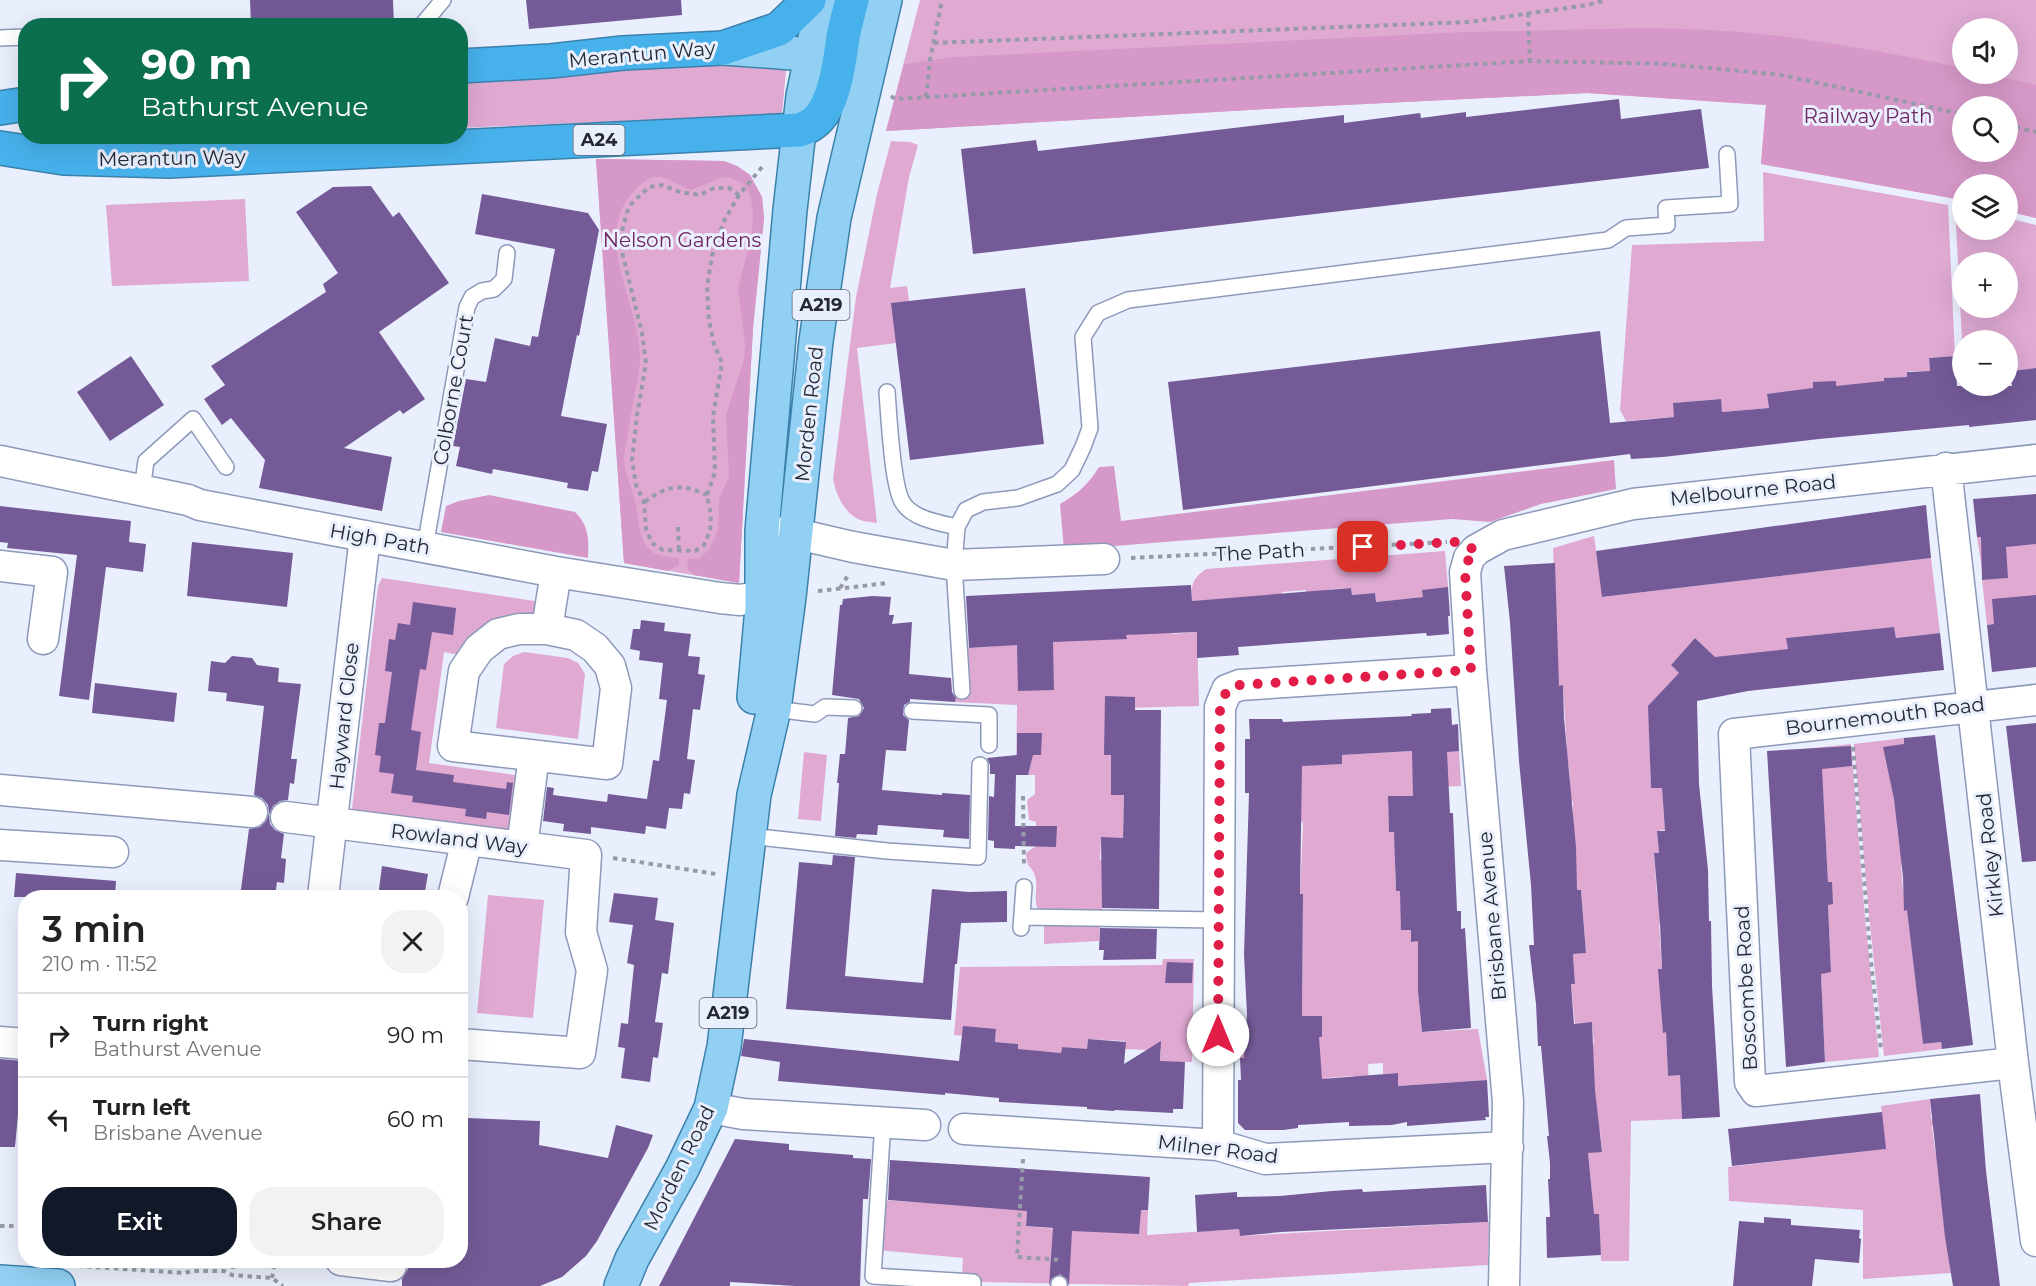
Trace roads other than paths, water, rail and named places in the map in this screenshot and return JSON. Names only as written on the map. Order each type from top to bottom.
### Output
[{"type":"highway","name":"Merantun Way","points":[[468,66],[551,62],[623,53],[723,48],[779,29],[809,0]]},
{"type":"highway","name":"Morden Road","points":[[799,130],[809,127],[818,120],[852,72],[843,35],[852,0]]},
{"type":"highway","points":[[0,108],[18,105]]},
{"type":"highway","name":"Merantun Way","points":[[0,148],[64,158],[169,161],[799,130]]},
{"type":"main road","name":"Morden Road","points":[[823,0],[852,72]]},
{"type":"main road","name":"Morden Road","points":[[627,1272],[682,1169],[711,1107],[724,1047],[754,795],[774,709],[797,534],[816,341],[852,72],[885,0]]},
{"type":"main road","points":[[723,48],[852,72]]},
{"type":"main road","name":"Morden Road","points":[[754,795],[753,708],[763,596],[762,531],[799,130]]},
{"type":"main road","points":[[596,1286],[616,1274],[627,1272]]},
{"type":"main road","points":[[0,1282],[64,1276]]},
{"type":"street","name":"High Path","points":[[0,460],[188,500],[211,507],[556,572],[720,598],[740,600],[763,596]]},
{"type":"street","name":"Melbourne Road","points":[[1476,550],[1503,535],[1633,504],[1946,468],[2036,460]]},
{"type":"street","name":"Kirkley Road","points":[[1946,468],[2013,1063],[2033,1187],[2036,1242]]},
{"type":"street","points":[[762,531],[797,534],[954,566],[1041,549],[1104,559]]},
{"type":"street","name":"Hayward Close","points":[[324,890],[365,536]]},
{"type":"street","name":"Brisbane Avenue","points":[[1476,550],[1469,558],[1465,572],[1471,670],[1508,1102],[1504,1286]]},
{"type":"street","points":[[0,566],[52,572],[43,639]]},
{"type":"street","points":[[547,629],[556,572]]},
{"type":"street","points":[[519,629],[547,629],[576,635],[595,648],[610,666],[616,688],[607,764],[453,746],[464,672],[479,649],[498,634],[519,629]]},
{"type":"street","points":[[1218,1145],[1220,707],[1227,690],[1240,685],[1471,670]]},
{"type":"street","name":"Bournemouth Road","points":[[1734,734],[2036,700]]},
{"type":"street","name":"Boscombe Road","points":[[1734,734],[1750,1082],[1756,1091],[2013,1063]]},
{"type":"street","points":[[522,847],[534,756]]},
{"type":"street","points":[[0,790],[252,812]]},
{"type":"street","name":"Rowland Way","points":[[286,817],[586,855],[581,932],[592,970],[580,1053],[468,1045]]},
{"type":"street","points":[[455,890],[467,840]]},
{"type":"street","points":[[0,845],[113,852]]},
{"type":"street","points":[[0,1042],[18,1043]]},
{"type":"street","points":[[711,1107],[743,1113],[925,1125]]},
{"type":"street","name":"Milner Road","points":[[964,1129],[1218,1145],[1265,1159],[1508,1148]]},
{"type":"lane","points":[[428,18],[443,0]]},
{"type":"lane","points":[[0,38],[18,37]]},
{"type":"lane","points":[[962,691],[954,566],[957,527],[966,510],[983,502],[1018,498],[1057,484],[1072,470],[1090,428],[1083,337],[1098,313],[1128,300],[1608,240],[1626,228],[1667,225],[1666,208],[1730,204],[1727,154]]},
{"type":"lane","name":"Colborne Court","points":[[425,547],[467,307],[472,297],[482,291],[494,289],[504,279],[507,253]]},
{"type":"lane","points":[[887,392],[897,486],[903,504],[917,515],[957,527]]},
{"type":"lane","points":[[142,490],[146,461],[193,418],[226,467]]},
{"type":"lane","points":[[774,709],[815,714],[825,707],[854,708]]},
{"type":"lane","points":[[912,711],[990,715],[989,745]]},
{"type":"lane","points":[[749,836],[887,851],[978,857],[980,765]]},
{"type":"lane","points":[[1024,886],[1021,923],[1218,920]]},
{"type":"lane","points":[[883,1122],[873,1275],[973,1282],[973,1286]]},
{"type":"park label","name":"Railway Path","points":[[1868,116]]},
{"type":"park label","name":"Nelson Gardens","points":[[682,240]]}]
